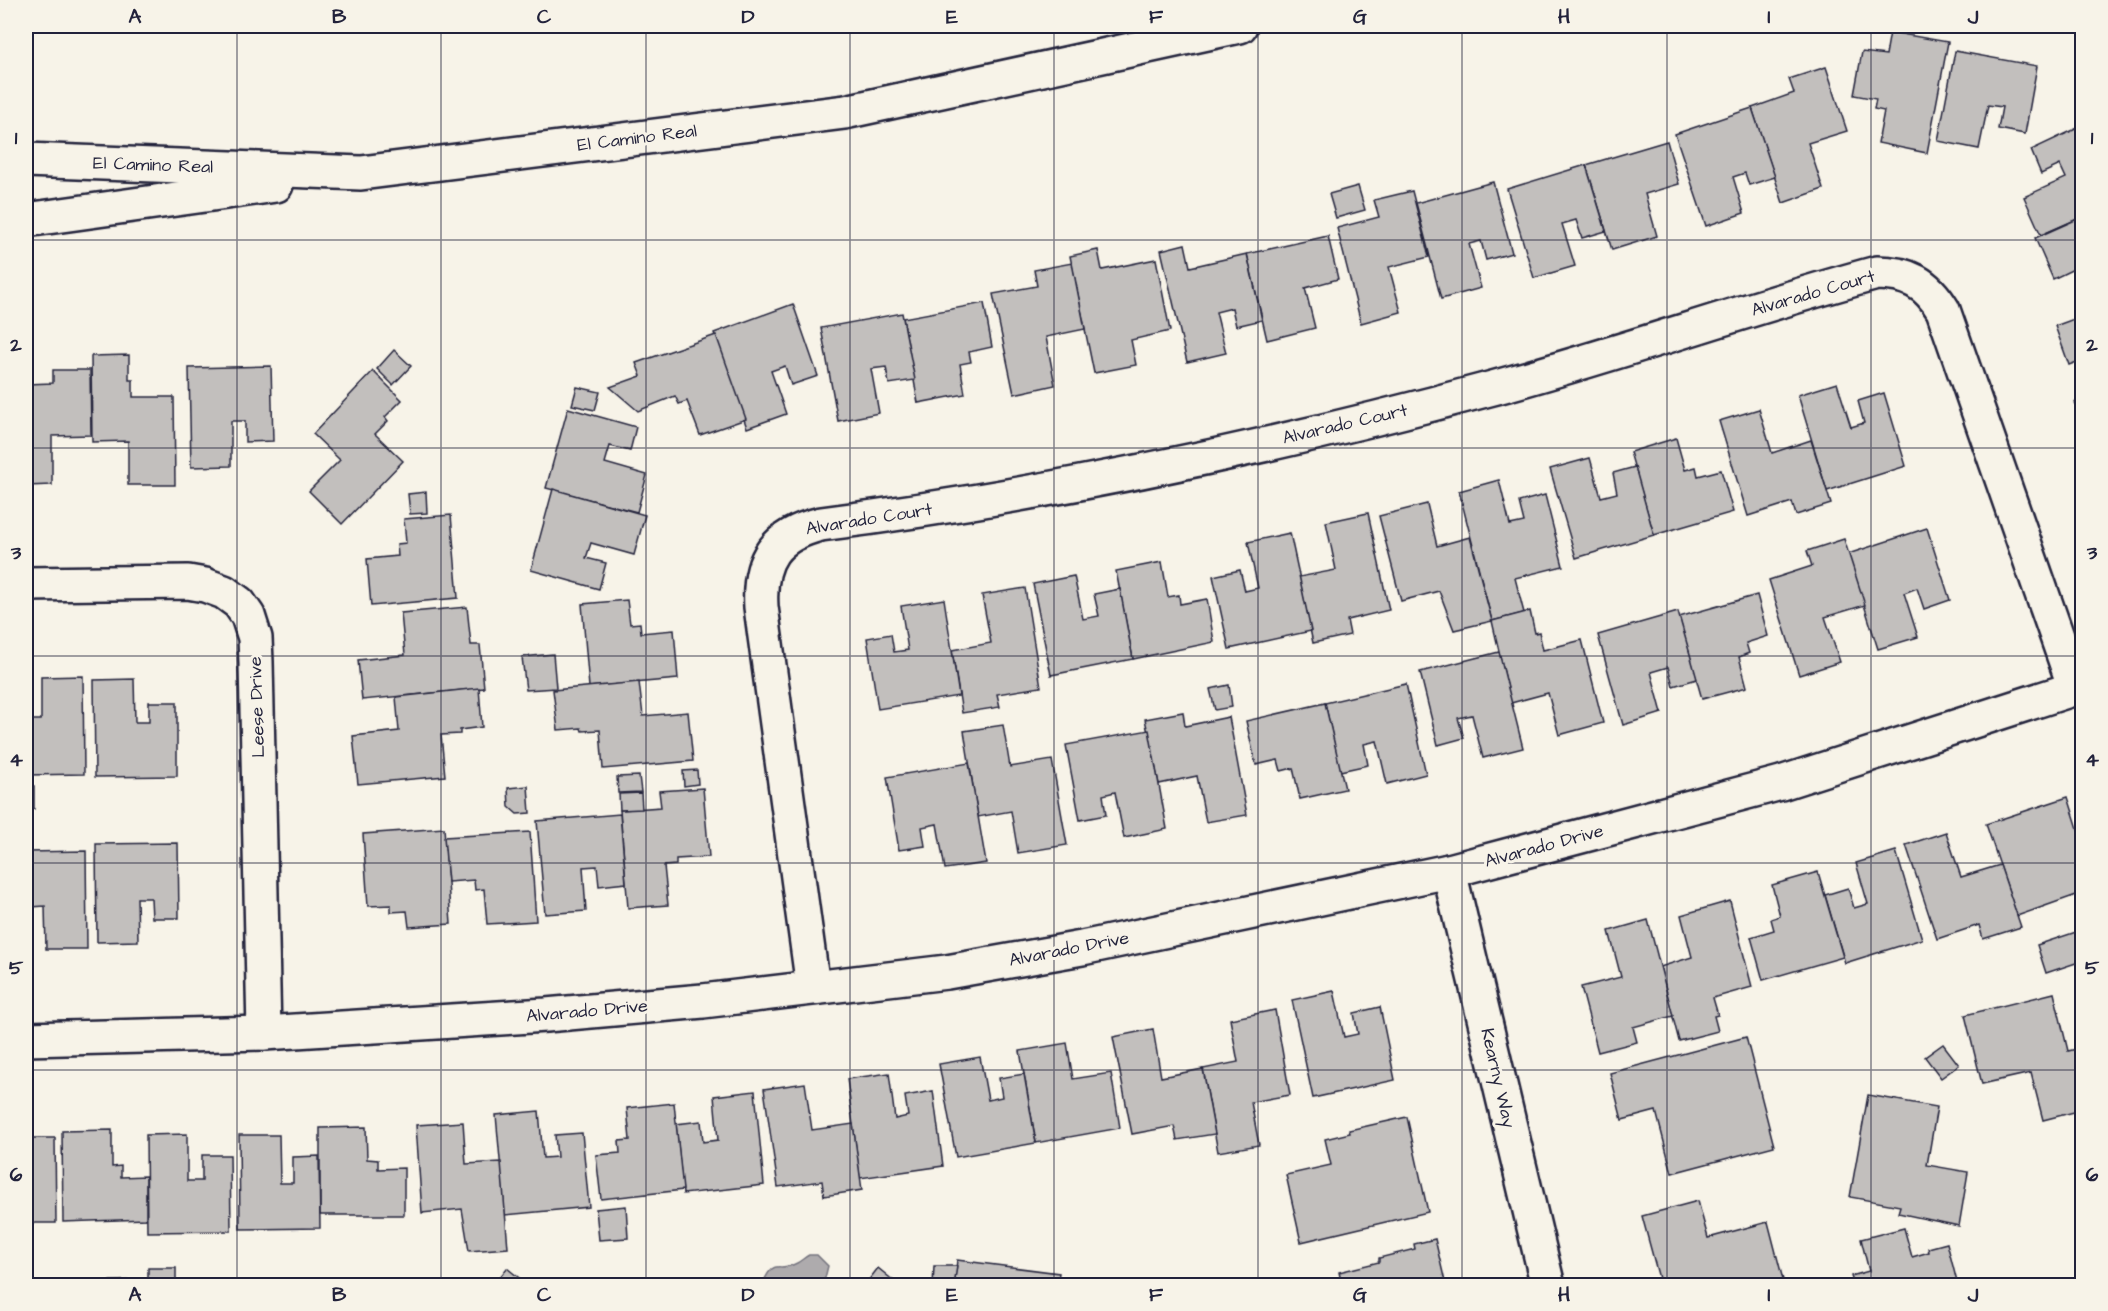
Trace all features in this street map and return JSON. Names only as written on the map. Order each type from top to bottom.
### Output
[{"type":"main road","name":"El Camino Real","points":[[26,160],[361,173],[845,112],[1240,26]]},
{"type":"main road","points":[[26,220],[361,173]]},
{"type":"main road","name":"Alvarado Court","points":[[813,987],[759,589],[770,555],[782,539],[799,529],[821,524],[1040,491],[1352,424],[1629,349],[1877,273],[1894,273],[1922,283],[1943,310],[2079,687]]},
{"type":"main road","name":"Leese Drive","points":[[26,584],[188,582],[224,592],[239,603],[248,616],[255,638],[256,662],[264,1033]]},
{"type":"main road","name":"Alvarado Drive","points":[[26,1039],[264,1033],[557,1014],[703,1001],[947,972],[1070,950],[1449,871],[1781,783],[2079,687]]},
{"type":"main road","name":"Kearny Way","points":[[1449,871],[1548,1286]]},
{"type":"shaded area","points":[[809,1255],[817,1255],[828,1266],[825,1278],[817,1285],[762,1285],[770,1270],[790,1266]]},
{"type":"building","points":[[1890,32],[1948,42],[1927,153],[1878,143],[1884,111],[1874,109],[1876,99],[1854,95],[1862,52],[1886,55]]},
{"type":"building","points":[[1955,51],[2037,66],[2025,134],[1998,129],[2002,107],[1988,105],[1979,149],[1938,141]]},
{"type":"building","points":[[1826,67],[1847,131],[1808,143],[1823,189],[1783,203],[1752,108],[1794,93],[1789,79]]},
{"type":"building","points":[[1752,108],[1775,177],[1749,185],[1745,173],[1733,177],[1744,213],[1706,226],[1675,134]]},
{"type":"building","points":[[2082,126],[2082,217],[2041,235],[2024,197],[2066,178],[2060,165],[2041,174],[2031,150]]},
{"type":"building","points":[[1667,141],[1679,184],[1645,194],[1657,236],[1612,250],[1586,165]]},
{"type":"building","points":[[1586,165],[1606,231],[1582,238],[1576,220],[1562,224],[1575,266],[1534,278],[1507,189]]},
{"type":"building","points":[[1493,182],[1512,253],[1486,260],[1481,241],[1469,244],[1481,288],[1441,299],[1416,203]]},
{"type":"building","points":[[1358,186],[1365,210],[1336,218],[1329,194]]},
{"type":"building","points":[[1412,191],[1429,257],[1389,267],[1401,312],[1361,323],[1337,228],[1379,217],[1374,200]]},
{"type":"building","points":[[2082,217],[2082,265],[2053,279],[2035,238]]},
{"type":"building","points":[[1328,236],[1338,279],[1305,288],[1315,328],[1267,340],[1247,254]]},
{"type":"building","points":[[1185,244],[1190,267],[1247,254],[1262,320],[1236,326],[1232,308],[1216,312],[1226,353],[1187,362],[1161,250]]},
{"type":"building","points":[[1098,250],[1102,270],[1156,259],[1170,331],[1131,340],[1136,365],[1094,373],[1070,256]]},
{"type":"building","points":[[1072,263],[1085,329],[1046,337],[1055,385],[1014,394],[993,294],[1037,286],[1034,270]]},
{"type":"building","points":[[984,303],[992,347],[969,352],[971,362],[960,364],[965,394],[918,403],[903,318]]},
{"type":"building","points":[[793,304],[818,376],[791,385],[785,366],[771,371],[786,414],[747,428],[714,333]]},
{"type":"building","points":[[902,313],[915,380],[889,384],[886,367],[871,369],[879,413],[838,421],[821,328]]},
{"type":"building","points":[[2082,316],[2082,360],[2069,365],[2055,326]]},
{"type":"building","points":[[716,335],[746,419],[700,435],[687,401],[679,404],[675,396],[638,411],[610,387],[641,376],[636,363]]},
{"type":"building","points":[[394,350],[411,366],[393,385],[377,369]]},
{"type":"building","points":[[129,355],[129,380],[133,380],[133,397],[174,397],[175,485],[128,485],[128,441],[92,442],[91,356]]},
{"type":"building","points":[[271,366],[273,441],[245,442],[245,421],[231,421],[231,466],[191,467],[189,368]]},
{"type":"building","points":[[53,370],[90,370],[91,435],[52,436],[52,485],[26,486],[26,384],[53,383]]},
{"type":"building","points":[[373,371],[402,400],[385,417],[388,421],[375,434],[403,461],[342,524],[309,491],[340,460],[313,434]]},
{"type":"building","points":[[1837,383],[1851,427],[1864,423],[1858,401],[1884,393],[1906,466],[1827,491],[1798,395]]},
{"type":"building","points":[[577,387],[600,392],[595,410],[572,405]]},
{"type":"building","points":[[2082,400],[2082,423],[2075,402]]},
{"type":"building","points":[[568,408],[636,427],[630,451],[610,446],[605,463],[647,475],[637,512],[546,488]]},
{"type":"building","points":[[1759,409],[1772,453],[1811,440],[1831,504],[1796,515],[1792,502],[1748,516],[1719,421]]},
{"type":"building","points":[[1676,438],[1685,470],[1696,467],[1698,476],[1721,470],[1733,512],[1654,535],[1630,452]]},
{"type":"building","points":[[1590,458],[1601,497],[1617,493],[1613,473],[1635,467],[1654,535],[1576,558],[1550,469]]},
{"type":"building","points":[[1499,480],[1510,525],[1524,522],[1519,502],[1545,495],[1563,566],[1515,578],[1524,613],[1492,621],[1459,491]]},
{"type":"building","points":[[553,489],[645,515],[634,555],[591,543],[586,558],[606,563],[599,589],[531,570]]},
{"type":"building","points":[[426,492],[427,513],[410,514],[408,494]]},
{"type":"building","points":[[1427,504],[1437,546],[1470,537],[1492,621],[1454,630],[1439,591],[1401,601],[1379,516]]},
{"type":"building","points":[[1368,513],[1389,610],[1347,620],[1350,635],[1313,643],[1299,577],[1336,570],[1326,522]]},
{"type":"building","points":[[451,515],[458,598],[371,606],[367,559],[398,556],[397,544],[406,543],[404,519]]},
{"type":"building","points":[[1927,528],[1950,600],[1924,609],[1917,588],[1904,593],[1918,637],[1878,649],[1848,554]]},
{"type":"building","points":[[1290,533],[1311,631],[1229,649],[1213,576],[1240,570],[1245,591],[1258,588],[1248,542]]},
{"type":"building","points":[[1844,539],[1865,605],[1825,617],[1840,662],[1799,675],[1769,580],[1812,566],[1807,551]]},
{"type":"building","points":[[1162,562],[1168,597],[1179,595],[1180,604],[1207,599],[1214,642],[1133,659],[1116,571]]},
{"type":"building","points":[[1074,576],[1083,619],[1099,616],[1094,594],[1120,589],[1133,659],[1051,675],[1033,584]]},
{"type":"building","points":[[1025,588],[1041,687],[997,694],[1000,707],[962,713],[952,650],[991,643],[982,595]]},
{"type":"building","points":[[1757,595],[1768,636],[1746,643],[1749,653],[1739,657],[1747,687],[1702,699],[1679,617]]},
{"type":"building","points":[[944,599],[959,696],[878,709],[867,638],[891,634],[894,652],[908,650],[901,606]]},
{"type":"building","points":[[627,600],[630,624],[640,623],[641,633],[674,630],[678,679],[589,687],[582,604]]},
{"type":"building","points":[[467,607],[471,645],[480,645],[484,688],[362,700],[358,660],[405,655],[401,613]]},
{"type":"building","points":[[1530,611],[1535,633],[1539,632],[1543,650],[1582,640],[1603,723],[1559,735],[1548,693],[1511,703],[1492,621]]},
{"type":"building","points":[[1678,612],[1697,679],[1673,686],[1668,667],[1651,672],[1662,713],[1623,725],[1598,635]]},
{"type":"building","points":[[1499,652],[1523,748],[1483,758],[1472,715],[1458,718],[1464,738],[1438,745],[1420,672]]},
{"type":"building","points":[[553,654],[556,688],[526,690],[522,657]]},
{"type":"building","points":[[83,676],[84,774],[26,775],[26,700],[27,720],[41,720],[41,677]]},
{"type":"building","points":[[134,679],[135,722],[149,722],[149,702],[177,702],[177,776],[95,777],[94,680]]},
{"type":"building","points":[[639,682],[643,716],[688,712],[693,761],[603,769],[600,730],[582,731],[581,728],[558,730],[553,690]]},
{"type":"building","points":[[1406,684],[1426,774],[1387,784],[1377,741],[1364,744],[1368,765],[1340,771],[1325,703]]},
{"type":"building","points":[[1229,685],[1232,707],[1215,710],[1210,689]]},
{"type":"building","points":[[479,688],[482,727],[460,730],[460,734],[441,735],[445,776],[358,784],[353,736],[399,731],[396,697]]},
{"type":"building","points":[[1325,703],[1345,789],[1300,799],[1293,768],[1281,771],[1278,760],[1256,765],[1246,721]]},
{"type":"building","points":[[1183,712],[1185,726],[1229,717],[1247,815],[1206,822],[1197,776],[1159,784],[1145,719]]},
{"type":"building","points":[[1003,725],[1010,767],[1052,760],[1067,845],[1018,853],[1011,811],[978,817],[964,731]]},
{"type":"building","points":[[1149,730],[1167,829],[1124,838],[1115,792],[1103,795],[1106,815],[1080,820],[1066,745]]},
{"type":"building","points":[[969,763],[986,863],[945,869],[937,824],[922,827],[925,846],[899,850],[887,777]]},
{"type":"building","points":[[697,770],[698,784],[684,786],[683,771]]},
{"type":"building","points":[[639,776],[641,792],[618,793],[617,777]]},
{"type":"building","points":[[26,786],[34,786],[34,809],[26,809]]},
{"type":"building","points":[[528,786],[530,813],[517,814],[509,807],[508,788]]},
{"type":"building","points":[[703,788],[709,857],[676,859],[676,865],[664,866],[668,905],[628,908],[620,810],[661,807],[659,791]]},
{"type":"building","points":[[641,793],[642,809],[620,810],[619,794]]},
{"type":"building","points":[[2068,797],[2082,841],[2082,893],[2017,916],[1986,824]]},
{"type":"building","points":[[620,814],[626,883],[599,886],[597,866],[583,867],[586,911],[545,914],[537,821]]},
{"type":"building","points":[[444,828],[451,924],[409,927],[407,911],[391,912],[391,905],[368,906],[363,834]]},
{"type":"building","points":[[530,832],[536,921],[487,924],[484,889],[475,890],[474,880],[448,882],[444,837]]},
{"type":"building","points":[[1946,832],[1961,877],[2000,865],[2021,927],[1983,939],[1979,925],[1937,939],[1906,845]]},
{"type":"building","points":[[178,843],[179,918],[152,918],[151,898],[137,898],[138,941],[97,942],[96,844]]},
{"type":"building","points":[[86,851],[87,949],[46,949],[45,906],[31,907],[31,927],[26,927],[26,852]]},
{"type":"building","points":[[1896,851],[1922,939],[1845,963],[1825,895],[1848,888],[1854,908],[1868,904],[1856,863]]},
{"type":"building","points":[[1818,872],[1843,957],[1763,980],[1751,937],[1774,930],[1771,919],[1780,916],[1772,885]]},
{"type":"building","points":[[1730,901],[1752,987],[1713,998],[1718,1015],[1714,1016],[1718,1031],[1679,1041],[1660,967],[1692,957],[1681,915]]},
{"type":"building","points":[[2079,903],[2082,903],[2082,921],[2079,921]]},
{"type":"building","points":[[1648,920],[1673,1016],[1633,1027],[1637,1042],[1598,1052],[1581,987],[1621,977],[1609,931]]},
{"type":"building","points":[[2082,930],[2082,961],[2046,973],[2037,945]]},
{"type":"building","points":[[1334,991],[1344,1037],[1358,1034],[1354,1013],[1380,1007],[1395,1080],[1313,1098],[1292,1000]]},
{"type":"building","points":[[2054,993],[2068,1051],[2081,1048],[2082,1110],[2043,1120],[2031,1073],[1982,1084],[1965,1015]]},
{"type":"building","points":[[1275,1010],[1290,1095],[1251,1102],[1259,1145],[1218,1152],[1203,1069],[1238,1062],[1230,1019]]},
{"type":"building","points":[[1153,1029],[1161,1077],[1203,1069],[1215,1134],[1177,1140],[1174,1126],[1132,1134],[1113,1037]]},
{"type":"building","points":[[1746,1037],[1774,1146],[1672,1173],[1656,1111],[1622,1120],[1610,1073]]},
{"type":"building","points":[[1067,1043],[1073,1079],[1111,1073],[1120,1128],[1036,1143],[1020,1051]]},
{"type":"building","points":[[1943,1044],[1959,1065],[1941,1078],[1925,1057]]},
{"type":"building","points":[[980,1057],[988,1100],[1002,1097],[999,1078],[1024,1074],[1036,1143],[956,1157],[939,1064]]},
{"type":"building","points":[[889,1073],[895,1119],[908,1116],[905,1096],[933,1091],[943,1166],[860,1178],[847,1079]]},
{"type":"building","points":[[805,1083],[812,1130],[853,1124],[862,1190],[824,1196],[822,1181],[778,1187],[764,1089]]},
{"type":"building","points":[[755,1091],[764,1185],[683,1194],[676,1124],[701,1121],[703,1142],[718,1140],[714,1096]]},
{"type":"building","points":[[1868,1095],[1937,1107],[1927,1165],[1968,1172],[1959,1226],[1898,1213],[1900,1206],[1850,1197]]},
{"type":"building","points":[[674,1103],[683,1190],[601,1199],[596,1155],[620,1153],[619,1141],[630,1140],[627,1108]]},
{"type":"building","points":[[539,1111],[543,1158],[557,1157],[555,1135],[582,1133],[589,1207],[505,1215],[496,1115]]},
{"type":"building","points":[[1407,1117],[1428,1212],[1301,1242],[1286,1175],[1331,1165],[1325,1139],[1350,1133],[1349,1130]]},
{"type":"building","points":[[463,1122],[466,1164],[501,1162],[508,1248],[469,1251],[462,1209],[422,1213],[416,1125]]},
{"type":"building","points":[[366,1127],[367,1159],[378,1160],[378,1169],[404,1168],[404,1215],[320,1215],[320,1128]]},
{"type":"building","points":[[112,1130],[112,1167],[121,1166],[121,1177],[146,1176],[146,1219],[63,1222],[62,1131]]},
{"type":"building","points":[[187,1134],[187,1181],[202,1181],[202,1155],[230,1155],[231,1231],[147,1232],[146,1135]]},
{"type":"building","points":[[239,1135],[279,1135],[280,1183],[293,1183],[293,1157],[319,1156],[320,1228],[240,1229]]},
{"type":"building","points":[[26,1138],[55,1138],[56,1223],[26,1223]]},
{"type":"building","points":[[1698,1201],[1708,1238],[1768,1222],[1783,1280],[1763,1286],[1661,1286],[1642,1216]]},
{"type":"building","points":[[626,1206],[628,1238],[599,1240],[596,1209]]},
{"type":"building","points":[[1904,1228],[1912,1257],[1929,1252],[1928,1248],[1947,1243],[1958,1286],[1854,1286],[1851,1276],[1869,1271],[1861,1239]]},
{"type":"building","points":[[1435,1239],[1446,1286],[1342,1286],[1339,1272],[1379,1262],[1379,1258],[1415,1249],[1414,1244]]},
{"type":"building","points":[[957,1260],[1059,1273],[1057,1286],[954,1286]]},
{"type":"building","points":[[934,1266],[957,1266],[954,1286],[933,1286]]},
{"type":"building","points":[[148,1268],[176,1268],[176,1286],[148,1286]]},
{"type":"building","points":[[507,1268],[529,1286],[493,1286]]},
{"type":"building","points":[[878,1268],[900,1286],[864,1286]]},
{"type":"building","points":[[148,1280],[148,1286],[110,1286],[110,1281]]}]
